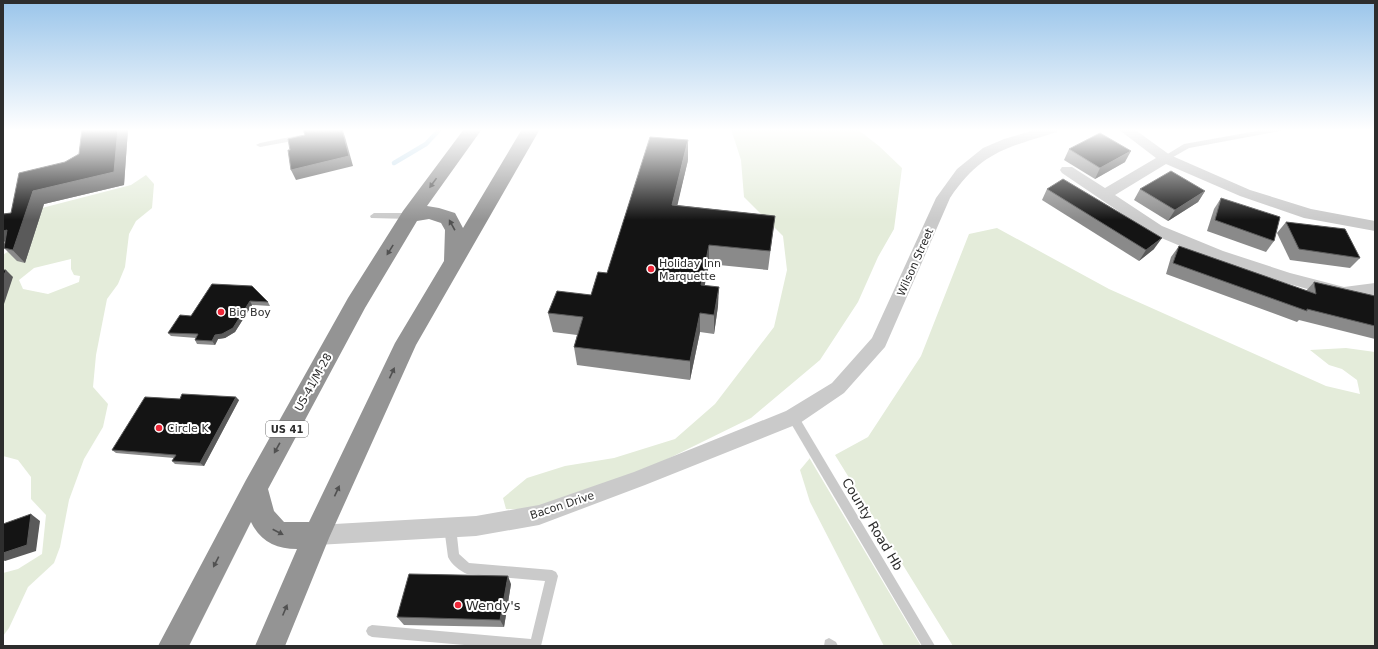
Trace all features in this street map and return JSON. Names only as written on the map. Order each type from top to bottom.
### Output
[{"type":"highway","name":"US-41/M-28","points":[[173,646],[255,488],[356,304],[410,216],[451,159]]},
{"type":"highway","points":[[270,646],[317,534],[406,343],[514,159]]},
{"type":"highway","points":[[485,209],[520,159]]},
{"type":"highway","points":[[410,216],[432,212],[448,218],[455,230],[453,263]]},
{"type":"highway","points":[[255,488],[259,509],[267,525],[281,535],[317,534]]},
{"type":"street","name":"Wilson Street","points":[[793,417],[838,388],[879,342],[944,198],[955,181],[970,163],[976,159]]},
{"type":"street","points":[[1104,195],[1163,159]]},
{"type":"street","points":[[1168,159],[1245,193],[1309,214],[1375,226]]},
{"type":"street","points":[[1066,170],[1157,230],[1217,255],[1288,278],[1344,293],[1375,289]]},
{"type":"street","name":"Bacon Drive","points":[[317,534],[476,526],[539,515],[638,479],[793,417]]},
{"type":"lane","points":[[374,216],[410,216]]},
{"type":"lane","name":"County Road Hb","points":[[793,417],[929,646]]},
{"type":"lane","points":[[372,632],[535,645],[552,576],[467,568],[454,557],[450,527]]},
{"type":"green space","points":[[893,159],[902,168],[894,229],[878,257],[858,302],[820,360],[751,418],[637,474],[536,510],[506,509],[503,498],[527,478],[565,466],[614,458],[675,439],[715,404],[774,327],[787,270],[783,236],[744,197],[741,160]]},
{"type":"green space","points":[[146,175],[154,184],[152,208],[136,221],[129,234],[125,267],[118,284],[107,299],[96,355],[93,387],[108,404],[103,427],[84,459],[69,500],[60,547],[54,563],[28,587],[9,628],[3,636],[3,573],[18,569],[42,554],[46,515],[31,499],[31,477],[18,460],[3,456],[3,255],[20,243],[3,218],[131,185]],"holes":[[[71,259],[71,269],[74,275],[80,276],[79,282],[48,294],[23,289],[19,280],[34,268]]]},
{"type":"green space","points":[[997,228],[1109,289],[1326,386],[1360,394],[1357,380],[1342,369],[1329,365],[1310,350],[1346,348],[1375,352],[1375,646],[953,646],[835,455],[868,437],[921,356],[969,234]]},
{"type":"green space","points":[[810,458],[921,646],[884,646],[810,502],[800,470]]},
{"type":"building","points":[[70,159],[115,159],[114,172],[33,191],[13,250],[4,248],[7,230],[3,231],[3,214],[11,213],[19,173],[65,162]]},
{"type":"building","points":[[289,159],[335,159],[291,170]]},
{"type":"building","name":"Holiday Inn Marquette","points":[[643,159],[683,159],[672,205],[775,216],[770,251],[709,245],[701,285],[719,287],[714,315],[700,313],[690,361],[574,347],[583,317],[548,313],[557,291],[591,295],[598,272],[607,273]]},
{"type":"building","points":[[1086,159],[1116,159],[1100,168]]},
{"type":"building","points":[[1171,171],[1205,191],[1175,210],[1140,189]]},
{"type":"building","points":[[1063,179],[1162,238],[1146,250],[1047,189]]},
{"type":"building","points":[[1221,198],[1280,217],[1274,241],[1215,220]]},
{"type":"building","points":[[1286,222],[1345,229],[1360,258],[1299,249]]},
{"type":"building","points":[[1179,246],[1316,294],[1314,282],[1375,296],[1375,326],[1307,309],[1307,311],[1173,263]]},
{"type":"building","points":[[3,270],[6,270],[3,278]]},
{"type":"building","name":"Big Boy","points":[[212,284],[252,286],[268,302],[250,301],[233,328],[222,334],[215,335],[212,341],[195,340],[198,334],[168,333],[180,315],[191,316]]},
{"type":"building","points":[[182,394],[236,397],[200,463],[172,461],[176,455],[112,450],[145,397],[180,399]]},
{"type":"building","points":[[31,514],[27,545],[3,553],[3,524]]},
{"type":"building","name":"Wendy's","points":[[409,574],[508,576],[500,620],[397,617]]},
{"type":"waterway","points":[[394,163],[400,159]]},
{"type":"place","name":"Holiday Inn Marquette","points":[[651,269]]},
{"type":"place","name":"Big Boy","points":[[221,312]]},
{"type":"place","name":"Circle K","points":[[159,428]]},
{"type":"place","name":"Wendy's","points":[[458,605]]}]
